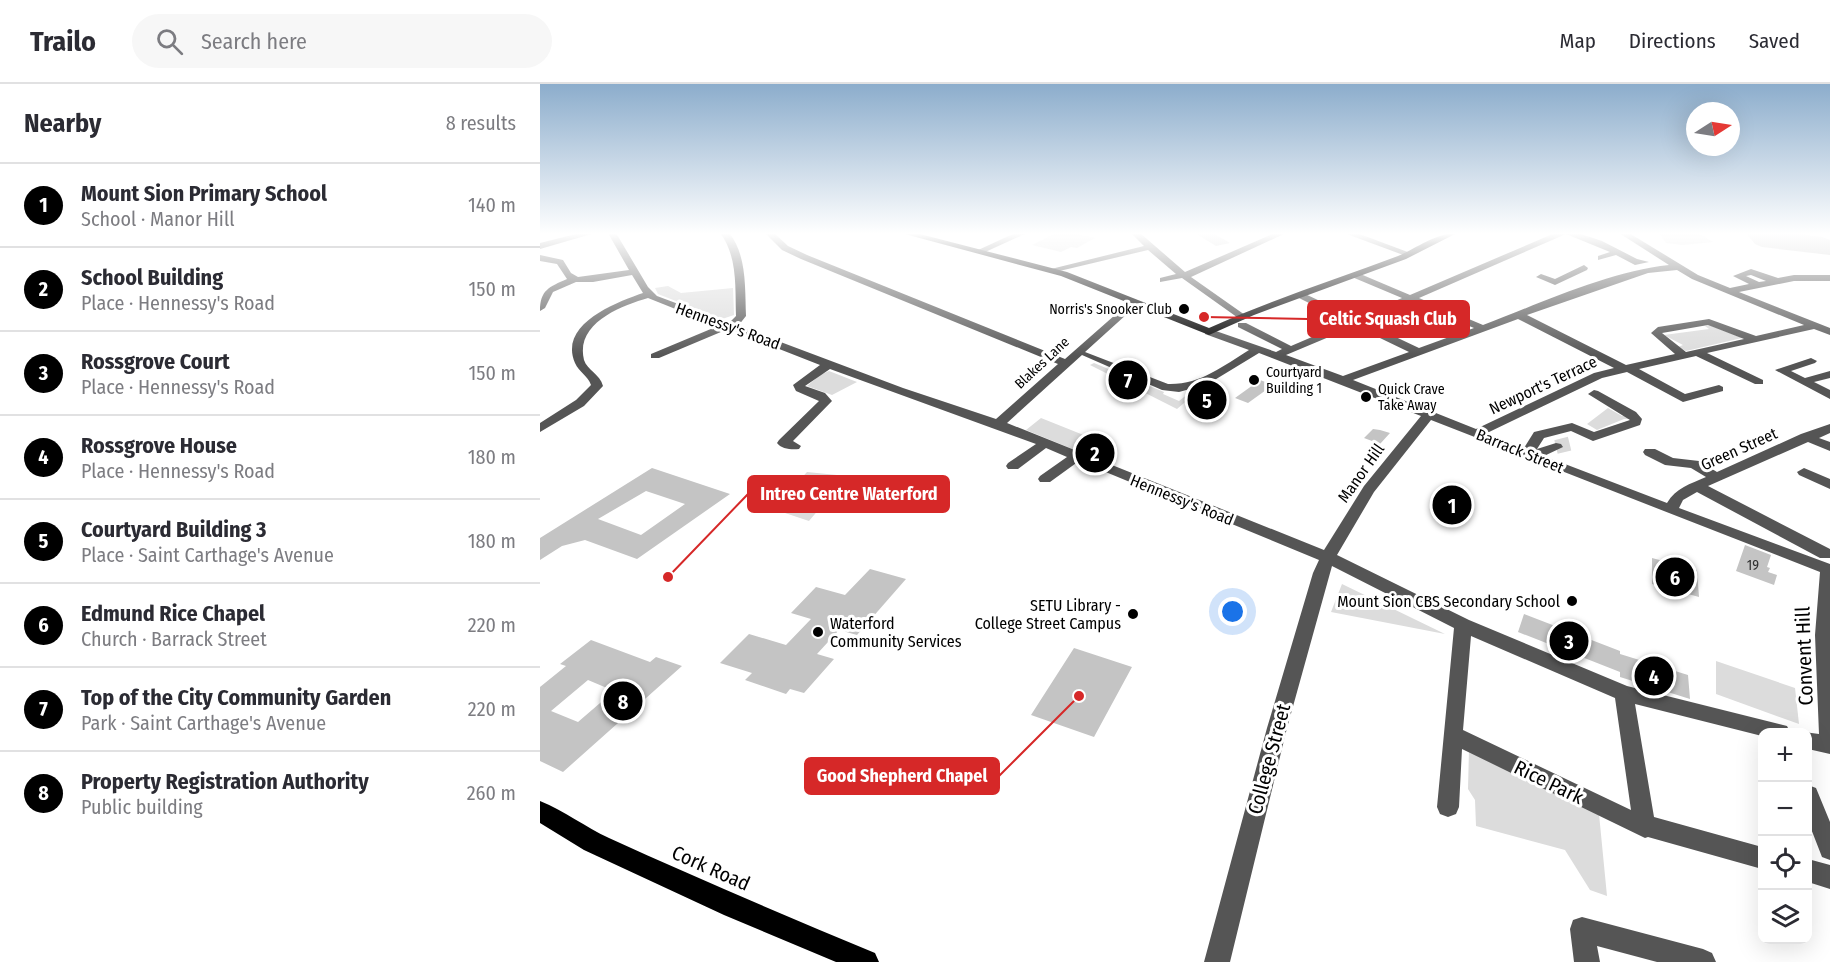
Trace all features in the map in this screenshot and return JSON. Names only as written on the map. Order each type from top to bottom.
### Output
[{"type":"main road","points":[[1061,274],[1209,332],[1355,275]]},
{"type":"main road","name":"Cork Road","points":[[540,812],[566,824],[592,842],[733,906],[866,962]]},
{"type":"street","points":[[567,274],[575,279]]},
{"type":"street","points":[[540,308],[551,288],[575,279],[617,274]]},
{"type":"street","points":[[540,428],[580,404],[597,386],[596,380],[583,368],[578,355],[580,341],[589,325],[610,308],[648,295],[635,274]]},
{"type":"street","points":[[655,356],[738,322],[741,316],[738,274]]},
{"type":"street","points":[[846,274],[1065,363]]},
{"type":"street","points":[[1182,274],[1242,321],[1289,349]]},
{"type":"street","points":[[1163,280],[1190,274]]},
{"type":"street","points":[[1278,355],[1466,274]]},
{"type":"street","points":[[1541,277],[1555,282],[1576,274]]},
{"type":"street","points":[[1581,274],[1607,283]]},
{"type":"street","points":[[1343,380],[1480,327],[1635,274]]},
{"type":"street","points":[[1691,274],[1824,329]]},
{"type":"street","points":[[1745,274],[1738,276],[1758,285]]},
{"type":"street","points":[[1756,274],[1776,281]]},
{"type":"street","points":[[1355,275],[1480,327]]},
{"type":"street","points":[[1728,291],[1798,278],[1830,278]]},
{"type":"street","name":"Hennessy's Road","points":[[648,295],[829,364],[998,424],[1327,557],[1463,625],[1624,693],[1764,728]]},
{"type":"street","points":[[1300,295],[1416,351]]},
{"type":"street","name":"Blakes Lane","points":[[998,424],[1135,302]]},
{"type":"street","points":[[1516,314],[1683,398],[1719,389]]},
{"type":"street","points":[[1684,356],[1659,338],[1656,333],[1658,330],[1709,322],[1758,340]]},
{"type":"street","name":"Newport's Terrace","points":[[1477,433],[1595,376],[1758,340],[1824,329]]},
{"type":"street","name":"Barrack Street","points":[[1209,332],[1343,380],[1670,510],[1827,562]]},
{"type":"street","points":[[1087,355],[1166,388],[1176,389],[1200,384],[1259,348]]},
{"type":"street","points":[[1698,353],[1759,382]]},
{"type":"street","points":[[1811,361],[1781,370],[1830,395]]},
{"type":"street","points":[[794,446],[784,443],[824,404],[825,398],[798,387],[806,378],[829,364]]},
{"type":"street","points":[[1804,382],[1830,374]]},
{"type":"street","points":[[1531,455],[1539,435],[1572,427],[1581,438],[1598,436],[1636,422],[1636,419],[1594,394]]},
{"type":"street","name":"Manor Hill","points":[[1327,557],[1372,487],[1430,414]]},
{"type":"street","name":"Green Street","points":[[1670,510],[1678,497],[1696,486],[1830,428]]},
{"type":"street","points":[[1806,437],[1830,447]]},
{"type":"street","points":[[1013,466],[1044,444]]},
{"type":"street","points":[[1531,455],[1556,447]]},
{"type":"street","points":[[1650,452],[1670,462],[1694,464],[1716,477]]},
{"type":"street","points":[[1046,479],[1076,456]]},
{"type":"street","points":[[1804,472],[1830,485]]},
{"type":"street","points":[[1696,486],[1827,562]]},
{"type":"street","name":"College Street","points":[[1216,962],[1310,606],[1327,557]]},
{"type":"street","name":"Convent Hill","points":[[1827,562],[1822,650],[1830,744]]},
{"type":"street","points":[[1448,807],[1463,625]]},
{"type":"street","points":[[1624,693],[1645,826]]},
{"type":"street","name":"Rice Park","points":[[1453,735],[1609,812],[1645,826],[1758,857]]},
{"type":"street","points":[[1812,741],[1830,744]]},
{"type":"street","points":[[1812,805],[1830,849]]},
{"type":"street","points":[[1812,872],[1830,877]]},
{"type":"street","points":[[1587,962],[1582,929],[1703,962]]},
{"type":"shaded area","points":[[668,286],[681,293],[733,288],[734,315],[722,319],[658,294],[655,288]]},
{"type":"shaded area","points":[[1709,325],[1742,338],[1686,351],[1678,347],[1683,345],[1664,335],[1709,329],[1705,326]]},
{"type":"shaded area","points":[[1094,363],[1164,392],[1163,394],[1179,401],[1193,390],[1197,392],[1177,409],[1090,365]]},
{"type":"shaded area","points":[[829,371],[857,382],[832,395],[807,386]]},
{"type":"shaded area","points":[[1608,408],[1622,416],[1627,414],[1630,419],[1624,419],[1597,430],[1587,424]]},
{"type":"shaded area","points":[[1041,418],[1091,438],[1075,450],[1026,430]]},
{"type":"shaded area","points":[[807,472],[847,476],[809,521],[785,513],[790,506],[777,505]]},
{"type":"shaded area","points":[[1342,584],[1445,634],[1331,612]]},
{"type":"shaded area","points":[[1716,661],[1795,688],[1799,724],[1716,694]]},
{"type":"shaded area","points":[[1469,749],[1599,814],[1607,896],[1590,890],[1565,850],[1476,826],[1475,800],[1468,789]]},
{"type":"building","points":[[1260,380],[1273,385],[1248,403],[1235,398]]},
{"type":"building","points":[[1373,429],[1390,433],[1380,444],[1364,438]]},
{"type":"building","points":[[1085,444],[1114,455],[1107,461],[1078,449]]},
{"type":"building","points":[[652,468],[730,494],[637,559],[585,540],[562,546],[540,560],[540,538]],"holes":[[[646,491],[685,504],[641,535],[598,519]]]},
{"type":"building","points":[[1745,545],[1771,555],[1767,567],[1770,568],[1768,572],[1777,575],[1774,585],[1736,571]]},
{"type":"building","points":[[1652,558],[1697,570],[1699,597],[1652,584]]},
{"type":"building","name":"Waterford Community Services","points":[[870,569],[906,579],[857,635],[839,630],[817,654],[834,659],[804,693],[790,689],[786,694],[745,680],[752,673],[720,663],[749,634],[786,645],[811,619],[791,613],[816,587],[845,595]]},
{"type":"building","points":[[1524,614],[1620,651],[1620,654],[1688,675],[1690,699],[1620,677],[1620,672],[1518,632]]},
{"type":"building","points":[[591,640],[650,662],[656,657],[682,666],[563,772],[540,761],[540,687],[566,666],[560,664]],"holes":[[[588,680],[614,691],[578,722],[551,711]]]},
{"type":"building","points":[[1074,648],[1132,667],[1094,737],[1031,715]]},
{"type":"tunnel","points":[[1556,447],[1576,442]]},
{"type":"place","name":"Norris's Snooker Club","points":[[1184,309]]},
{"type":"place","name":"Celtic Squash Club","points":[[1204,317]]},
{"type":"place","name":"Top of the City Community Garden","points":[[1128,380]]},
{"type":"place","name":"Courtyard Building 1","points":[[1254,380]]},
{"type":"place","name":"Quick Crave Take Away","points":[[1366,397]]},
{"type":"place","name":"Courtyard Building 3","points":[[1207,400]]},
{"type":"place","name":"School Building","points":[[1095,453]]},
{"type":"place","name":"Mount Sion Primary School","points":[[1452,505]]},
{"type":"place","name":"Intreo Centre Waterford","points":[[668,577]]},
{"type":"place","name":"Edmund Rice Chapel","points":[[1675,577]]},
{"type":"place","name":"Mount Sion CBS Secondary School","points":[[1572,601]]},
{"type":"place","name":"SETU Library - College Street Campus","points":[[1133,614]]},
{"type":"place","name":"Waterford Community Services","points":[[818,632]]},
{"type":"place","name":"Rossgrove Court","points":[[1569,641]]},
{"type":"place","name":"Rossgrove House","points":[[1654,676]]},
{"type":"place","name":"Good Shepherd Chapel","points":[[1079,696]]},
{"type":"place","name":"Property Registration Authority","points":[[623,701]]}]
